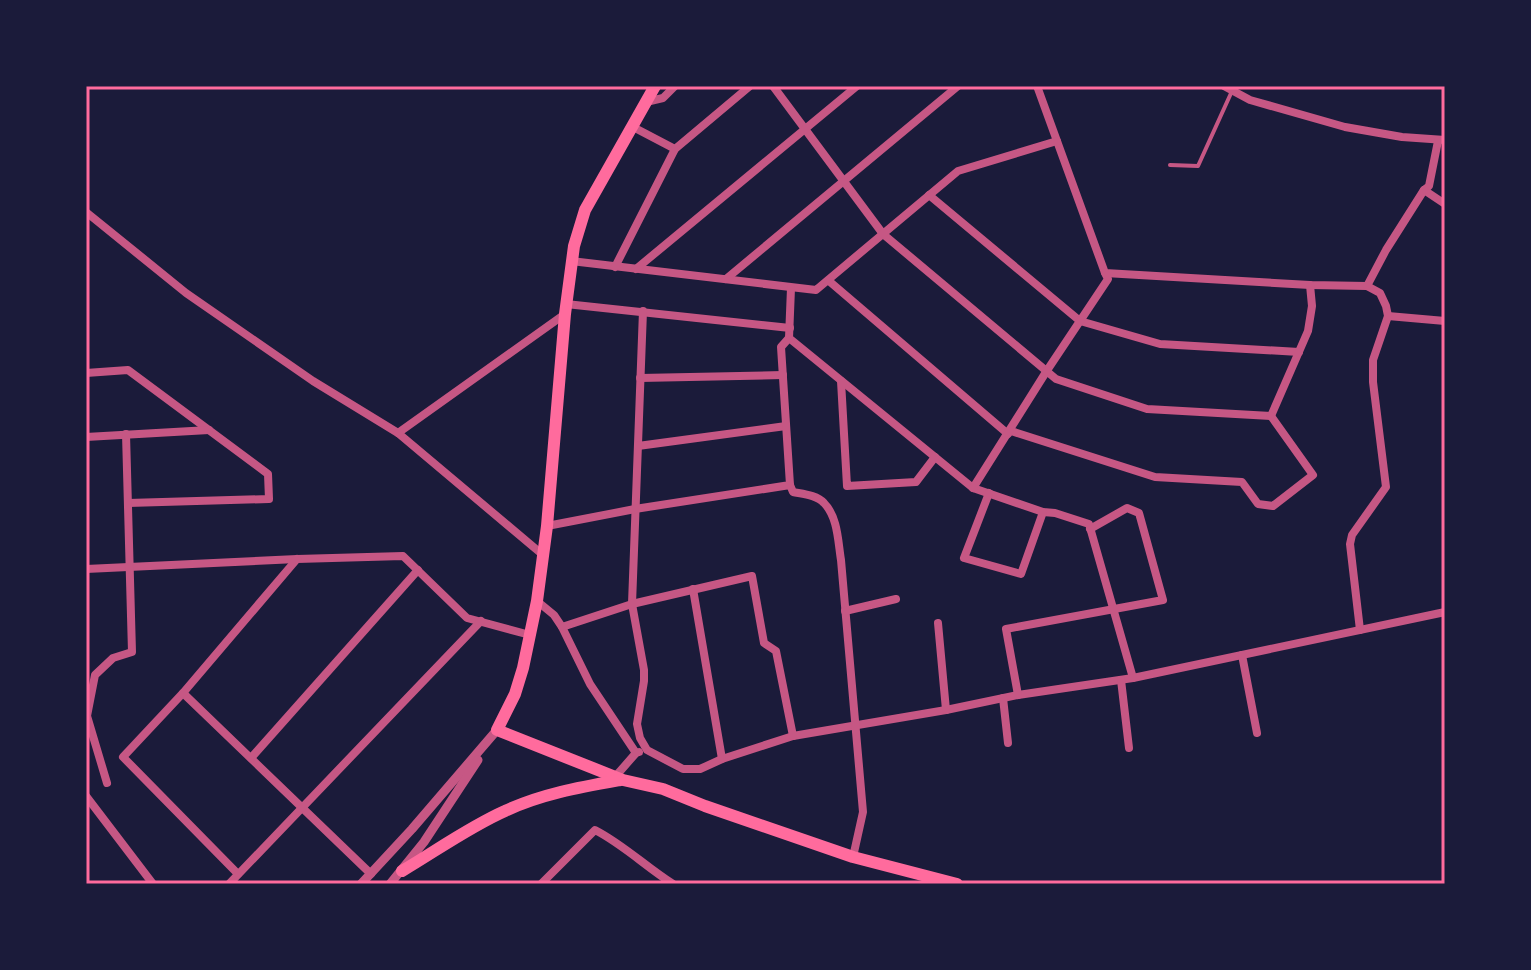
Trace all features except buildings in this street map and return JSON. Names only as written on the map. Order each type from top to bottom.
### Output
[{"type":"highway","points":[[655,86],[585,210],[571,261],[547,526],[537,601],[515,694],[497,730],[619,778],[663,789],[853,857],[957,884]]},
{"type":"highway","points":[[402,871],[506,810],[540,797],[619,778]]},
{"type":"street","points":[[646,102],[663,98],[675,86]]},
{"type":"street","points":[[615,267],[675,149],[750,86]]},
{"type":"street","points":[[773,86],[883,234],[1056,379],[1147,409],[1271,416]]},
{"type":"street","points":[[636,269],[857,86]]},
{"type":"street","points":[[726,279],[958,86]]},
{"type":"street","points":[[973,488],[1108,279],[1037,86]]},
{"type":"street","points":[[1228,89],[1250,100],[1345,127],[1441,141],[1429,186],[1386,250],[1367,286]]},
{"type":"street","points":[[633,127],[675,149]]},
{"type":"street","points":[[571,261],[816,290],[958,171],[1057,141]]},
{"type":"street","points":[[1424,190],[1445,204]]},
{"type":"street","points":[[929,195],[1080,321],[1160,344],[1299,352]]},
{"type":"street","points":[[86,212],[186,293],[313,381],[398,433],[543,555]]},
{"type":"street","points":[[1105,273],[1367,286],[1380,293],[1388,316],[1373,360],[1373,382],[1386,487],[1352,535],[1350,544],[1360,630]]},
{"type":"street","points":[[829,281],[1010,432],[1155,477],[1242,482],[1258,504],[1273,506],[1313,475],[1271,416]]},
{"type":"street","points":[[1271,416],[1308,331],[1312,306],[1310,285]]},
{"type":"street","points":[[791,288],[789,338],[781,347],[790,485],[793,492],[815,497],[825,503],[836,524],[863,812],[853,857]]},
{"type":"street","points":[[398,433],[565,309],[643,311],[790,328]]},
{"type":"street","points":[[643,311],[632,604],[644,670],[637,724],[647,750],[683,769],[700,769],[793,736],[1018,695],[1133,678],[1445,612]]},
{"type":"street","points":[[1388,316],[1445,321]]},
{"type":"street","points":[[789,338],[973,488],[1089,524],[1133,678]]},
{"type":"street","points":[[86,373],[128,370],[268,474],[269,499],[128,503]]},
{"type":"street","points":[[640,378],[783,375]]},
{"type":"street","points":[[841,381],[847,486],[916,482],[935,457]]},
{"type":"street","points":[[638,446],[786,426]]},
{"type":"street","points":[[86,437],[210,430]]},
{"type":"street","points":[[107,783],[87,716],[90,675],[113,658],[132,652],[126,434]]},
{"type":"street","points":[[547,526],[790,485]]},
{"type":"street","points":[[989,493],[964,558],[1021,574],[1043,512]]},
{"type":"street","points":[[1018,695],[1006,629],[1163,600],[1139,513],[1127,508],[1090,529]]},
{"type":"street","points":[[86,569],[403,556],[467,618],[530,635]]},
{"type":"street","points":[[238,874],[123,757],[183,693],[297,559]]},
{"type":"street","points":[[251,758],[418,570]]},
{"type":"street","points":[[562,627],[632,604],[752,576],[764,643],[776,651],[793,736]]},
{"type":"street","points":[[693,589],[722,759]]},
{"type":"street","points":[[845,611],[896,599]]},
{"type":"street","points":[[537,601],[554,615],[562,627],[590,684],[636,753]]},
{"type":"street","points":[[229,884],[481,621]]},
{"type":"street","points":[[938,623],[946,710]]},
{"type":"street","points":[[1242,655],[1257,733]]},
{"type":"street","points":[[1121,680],[1129,748]]},
{"type":"street","points":[[183,693],[371,874]]},
{"type":"street","points":[[1003,698],[1008,743]]},
{"type":"street","points":[[390,884],[424,842],[497,730]]},
{"type":"street","points":[[361,884],[497,730]]},
{"type":"street","points":[[619,778],[636,753],[647,750]]},
{"type":"street","points":[[86,796],[153,884]]},
{"type":"street","points":[[541,884],[595,830],[622,845],[673,884]]},
{"type":"lane","points":[[1170,165],[1198,166],[1228,89]]}]
